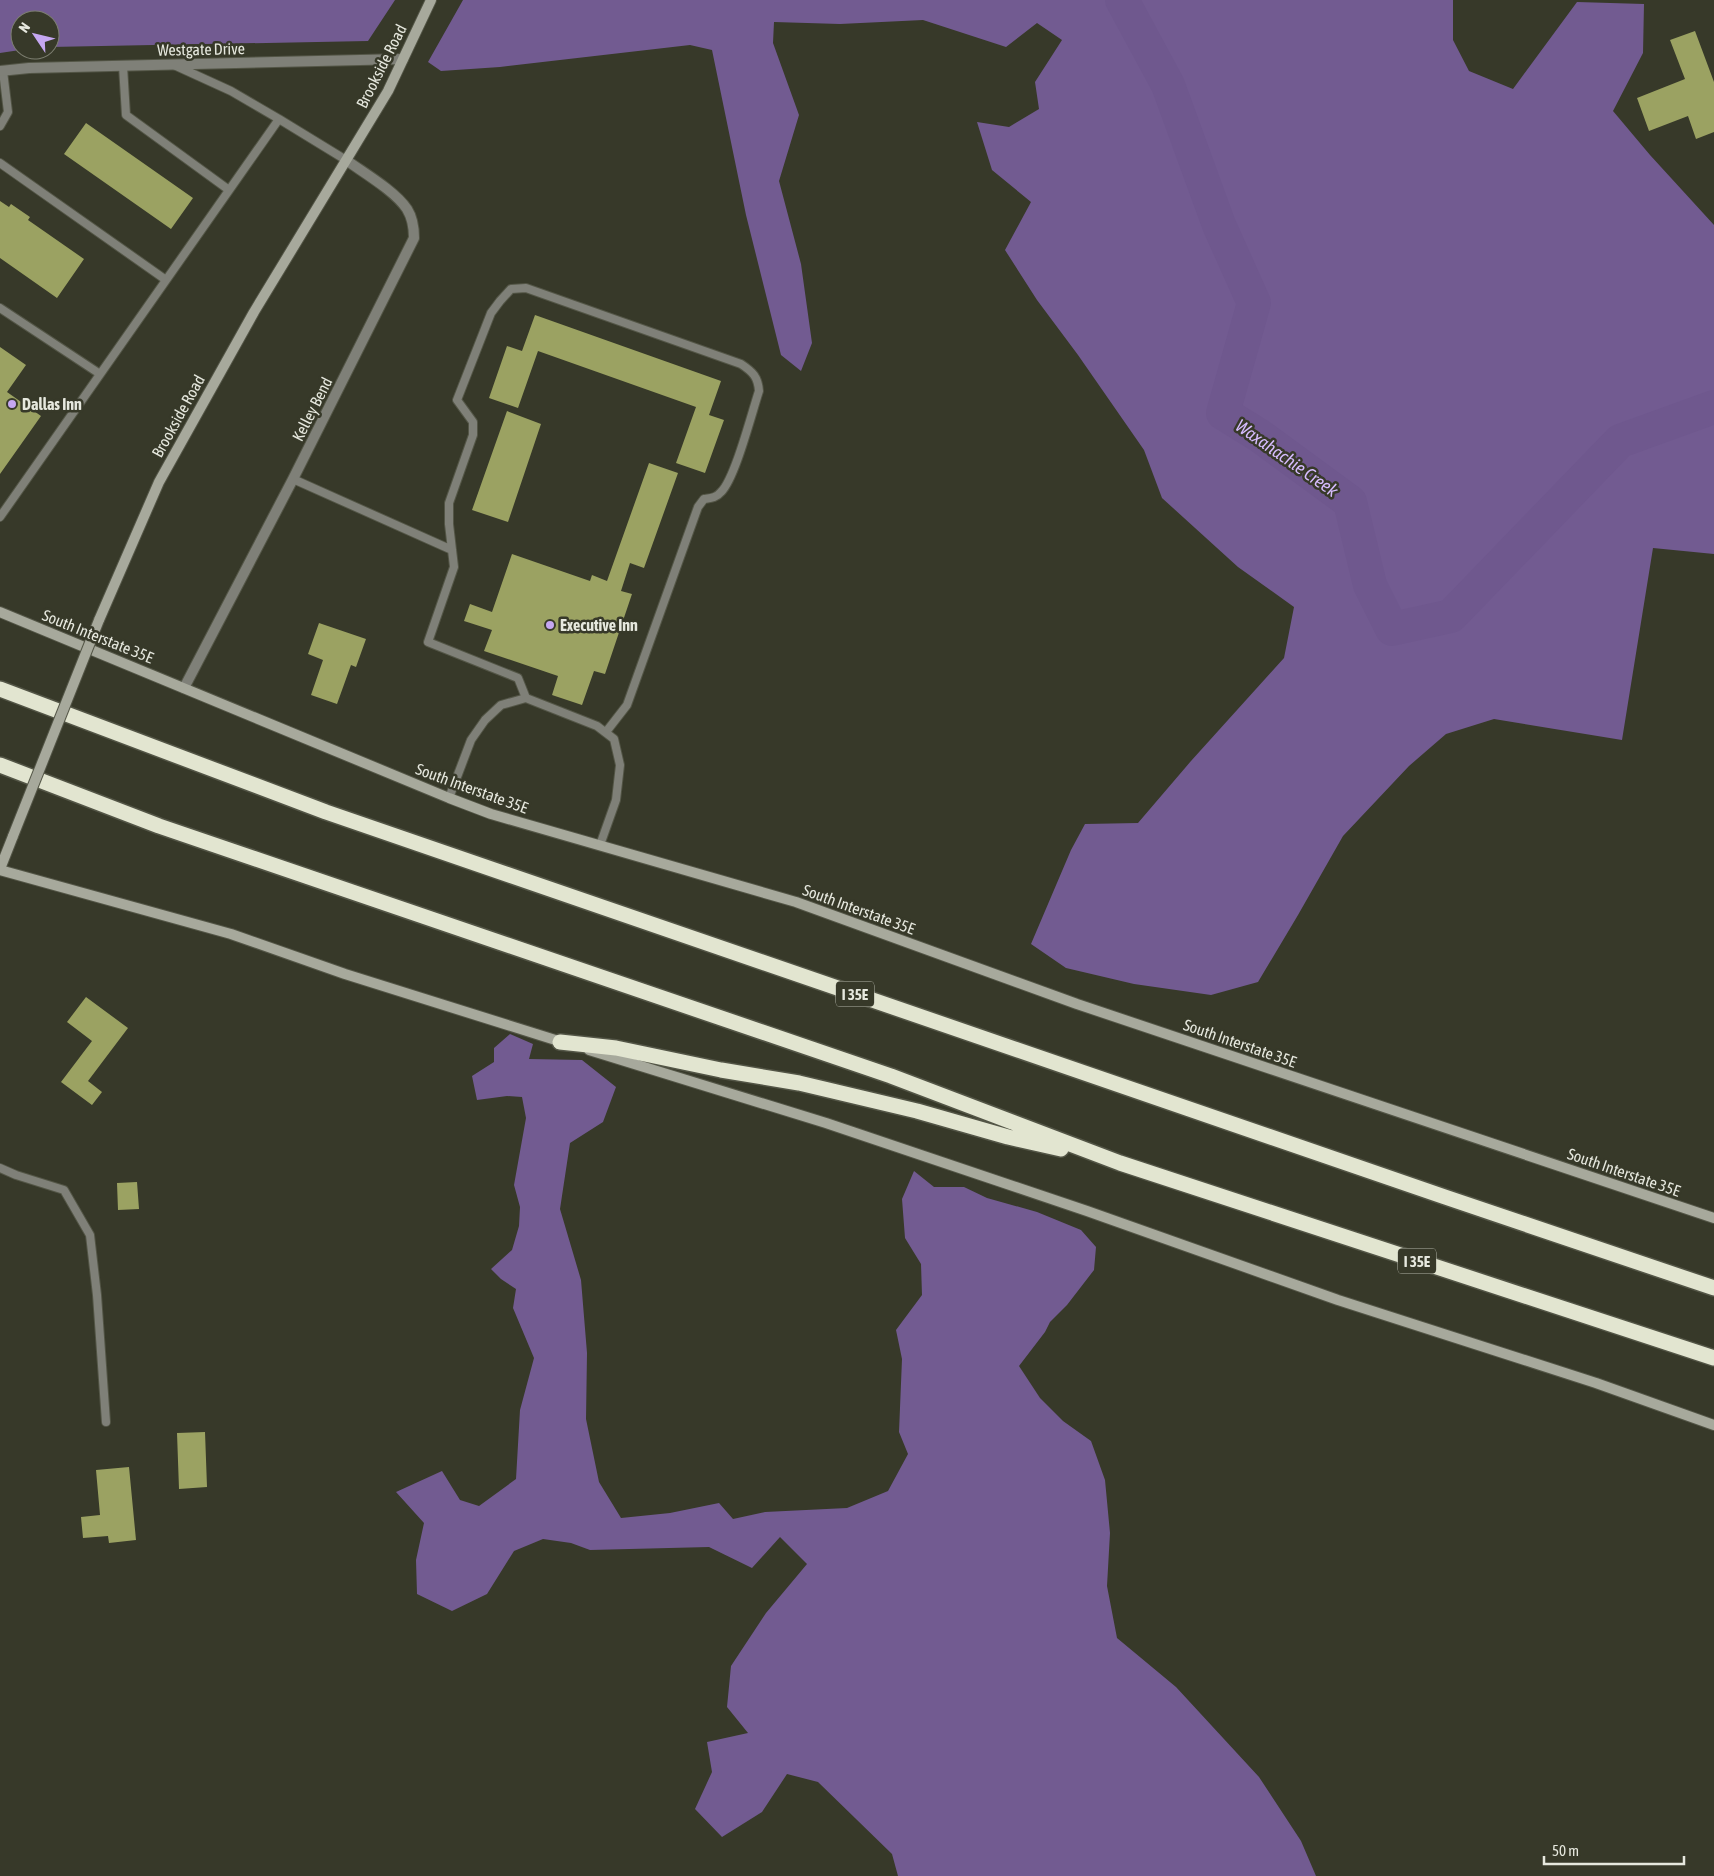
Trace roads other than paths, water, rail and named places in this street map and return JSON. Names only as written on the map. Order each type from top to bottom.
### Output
[{"type":"highway","name":"I 35E","points":[[0,689],[326,812],[1714,1288]]},
{"type":"highway","name":"I 35E","points":[[0,765],[159,826],[891,1076],[1120,1163],[1714,1358]]},
{"type":"highway","points":[[560,1042],[616,1048],[721,1070],[800,1083],[917,1111],[1008,1137],[1120,1163]]},
{"type":"main road","name":"Brookside Road","points":[[0,869],[99,620],[159,482],[254,312],[388,91],[431,0]]},
{"type":"main road","name":"South Interstate 35E","points":[[0,612],[491,814],[796,902],[1076,1004],[1714,1218]]},
{"type":"main road","points":[[0,869],[231,934],[346,974],[560,1042],[826,1123],[1087,1211],[1338,1300],[1596,1383],[1714,1425]]},
{"type":"street","name":"Westgate Drive","points":[[2,71],[29,68],[402,59]]},
{"type":"street","name":"Kelley Bend","points":[[184,688],[293,479],[414,238],[414,227],[407,209],[387,190],[346,160]]},
{"type":"lane","points":[[172,64],[231,91],[346,160]]},
{"type":"lane","points":[[123,66],[126,115],[229,190]]},
{"type":"lane","points":[[0,126],[8,112],[2,71]]},
{"type":"lane","points":[[0,517],[279,119]]},
{"type":"lane","points":[[0,163],[166,280]]},
{"type":"lane","points":[[526,698],[518,678],[428,642],[454,567],[448,524],[449,504],[473,435],[473,422],[457,400],[491,313],[511,289],[526,288],[742,364],[752,371],[758,380],[759,391],[731,476],[723,492],[715,497],[704,499],[698,506],[627,705],[606,732]]},
{"type":"lane","points":[[0,308],[100,374]]},
{"type":"lane","points":[[293,479],[452,550]]},
{"type":"lane","points":[[449,798],[471,740],[485,720],[501,705],[526,698],[597,726],[614,739],[620,765],[616,800],[600,845]]},
{"type":"lane","points":[[0,1168],[64,1190],[90,1235],[97,1294],[106,1422]]},
{"type":"waterway","name":"Waxahachie Creek","points":[[1122,0],[1168,85],[1219,225],[1254,303],[1223,413],[1260,436],[1350,502],[1370,585],[1392,629],[1451,616],[1620,441],[1714,407]]},
{"type":"place","name":"Dallas Inn","points":[[12,404]]},
{"type":"place","name":"Executive Inn","points":[[550,625]]}]
